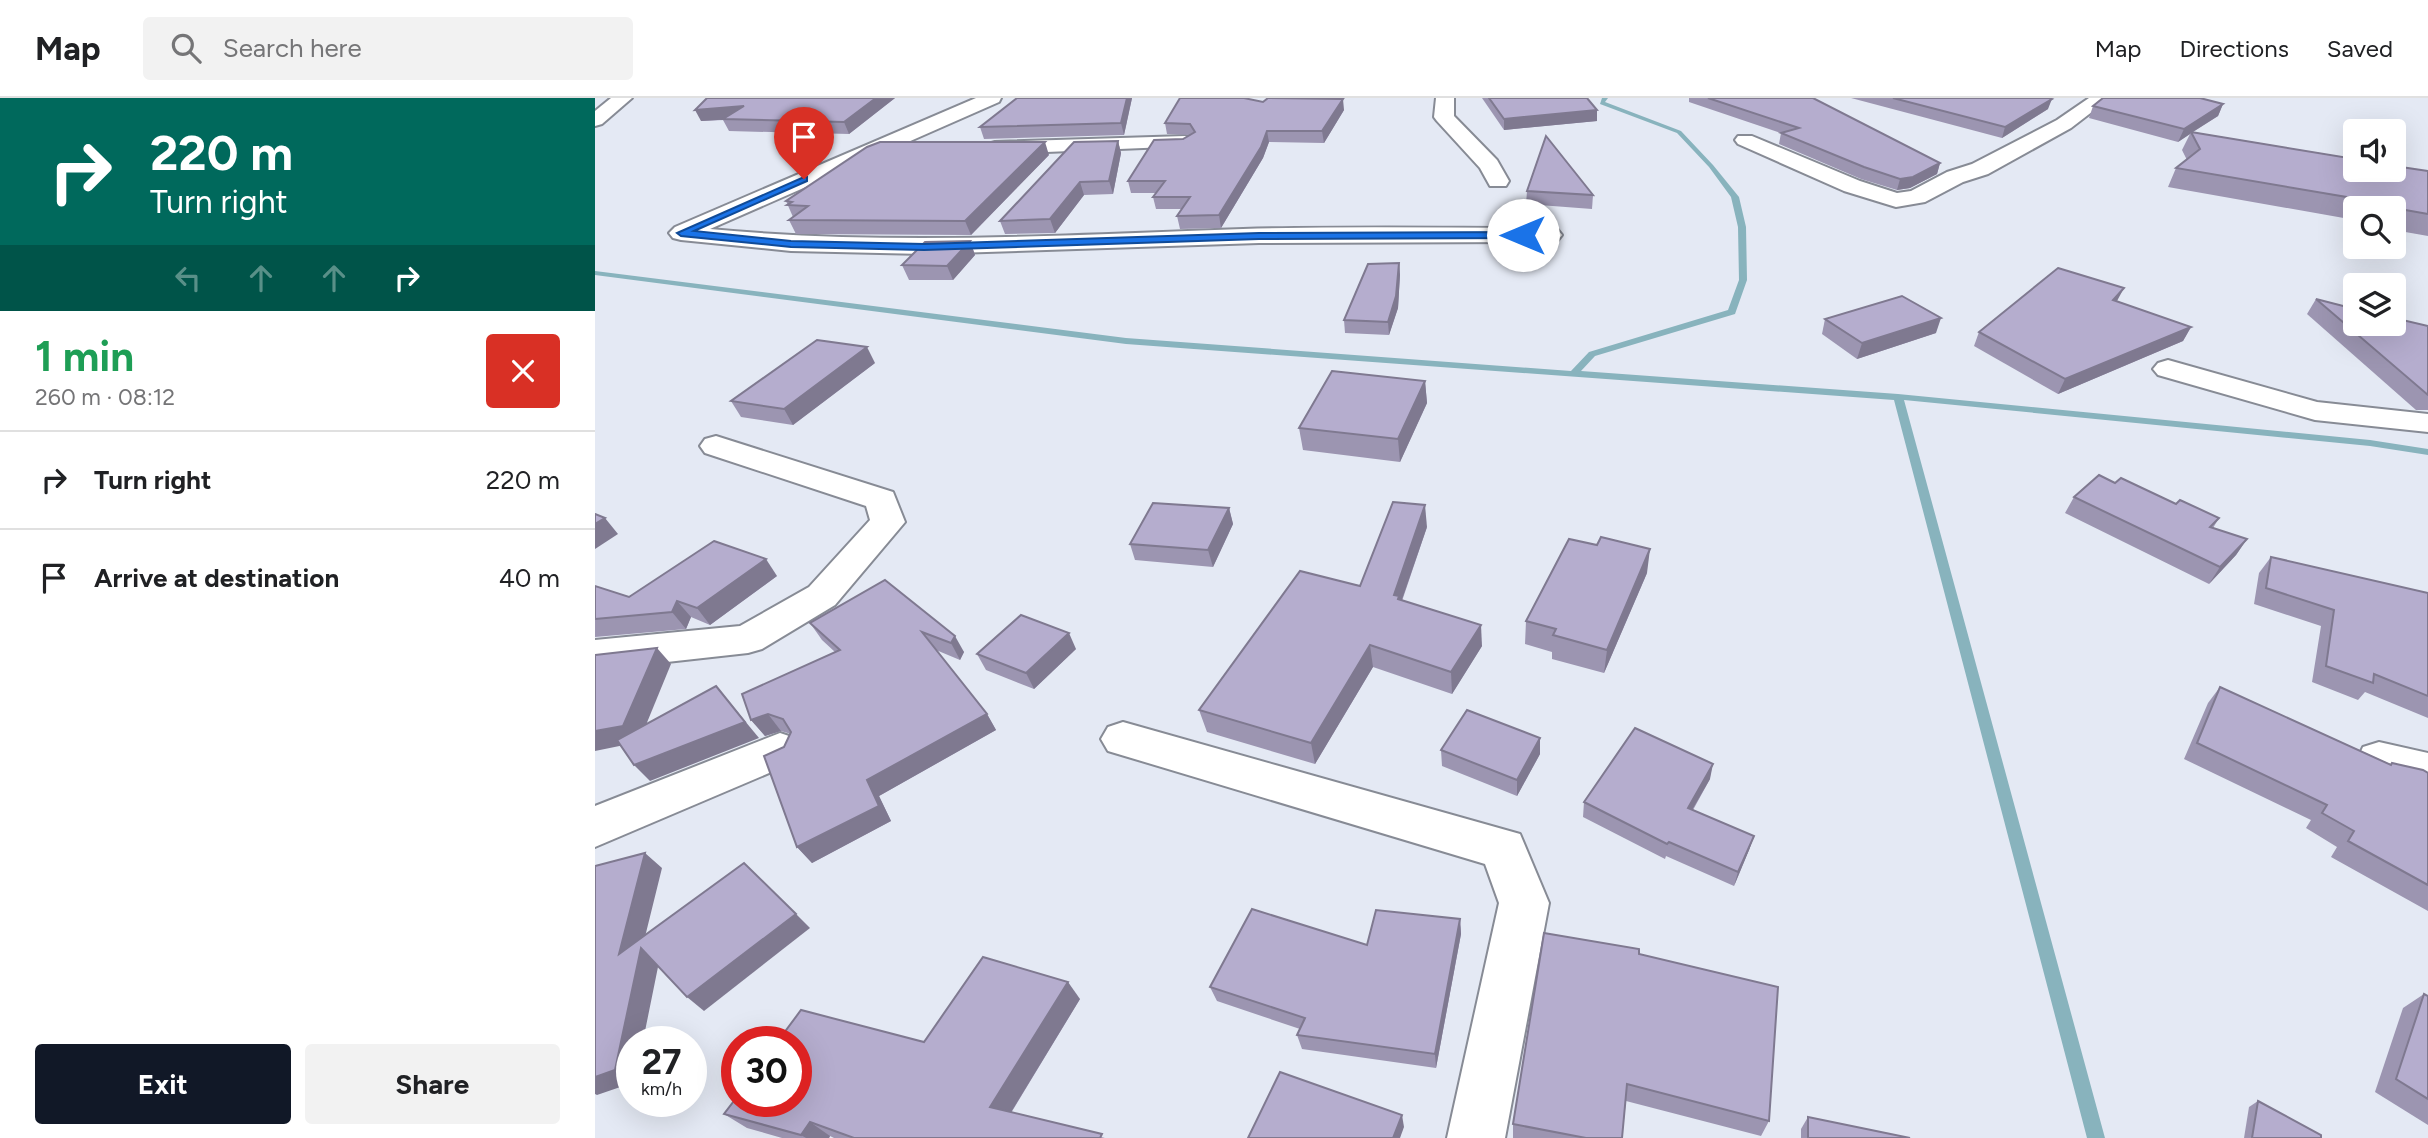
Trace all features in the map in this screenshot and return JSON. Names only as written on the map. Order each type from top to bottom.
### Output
[{"type":"street","points":[[595,99],[604,98]]},
{"type":"street","points":[[595,120],[623,98]]},
{"type":"street","points":[[992,98],[681,233],[791,244],[978,246],[1259,236],[1550,235]]},
{"type":"street","points":[[1445,98],[1444,117],[1489,165],[1498,181]]},
{"type":"street","points":[[1745,141],[1852,186],[1896,200],[1917,197],[1955,177],[1980,169],[2064,124],[2101,98]]},
{"type":"street","points":[[979,148],[1185,142]]},
{"type":"street","points":[[877,147],[928,148]]},
{"type":"street","points":[[978,246],[1004,219]]},
{"type":"street","points":[[2168,369],[2315,411],[2428,423]]},
{"type":"street","points":[[595,655],[748,639],[822,596],[888,522],[881,500],[716,446]]},
{"type":"street","points":[[1123,739],[1503,849],[1524,903],[1476,1138]]},
{"type":"street","points":[[595,827],[780,750]]},
{"type":"street","points":[[2379,760],[2428,771]]},
{"type":"building","points":[[707,98],[876,98],[844,122],[723,119],[744,106],[695,110]]},
{"type":"building","points":[[1017,98],[1127,98],[1121,123],[980,127]]},
{"type":"building","points":[[1180,98],[1244,98],[1263,102],[1268,98],[1343,99],[1322,131],[1267,131],[1261,147],[1219,215],[1177,216],[1190,197],[1153,197],[1165,181],[1128,181],[1154,140],[1183,139],[1195,132],[1190,124],[1165,123]]},
{"type":"building","points":[[1489,98],[1587,98],[1597,110],[1504,119]]},
{"type":"building","points":[[1708,98],[1813,98],[1940,163],[1913,177],[1900,179],[1781,133],[1799,128]]},
{"type":"building","points":[[1893,98],[2049,98],[2052,99],[2005,127]]},
{"type":"building","points":[[2103,98],[2200,98],[2223,104],[2184,129],[2093,106]]},
{"type":"building","points":[[2191,132],[2343,157],[2343,182],[2406,182],[2406,168],[2428,171],[2428,214],[2406,210],[2406,196],[2343,196],[2176,168],[2200,149]]},
{"type":"building","points":[[1546,136],[1593,195],[1527,191]]},
{"type":"building","points":[[1118,141],[1109,181],[1080,182],[1050,219],[1000,221],[1074,142]]},
{"type":"building","points":[[880,142],[1045,142],[965,221],[789,220],[808,206],[787,205],[792,202],[786,201],[867,147]]},
{"type":"building","points":[[970,241],[947,266],[902,265],[925,242]]},
{"type":"building","points":[[1399,263],[1396,296],[1388,322],[1344,320],[1368,264]]},
{"type":"building","points":[[2058,268],[2124,288],[2113,300],[2191,327],[2065,379],[1979,332]]},
{"type":"building","points":[[1902,296],[1941,318],[1862,343],[1825,319]]},
{"type":"building","points":[[2316,299],[2343,306],[2343,322]]},
{"type":"building","points":[[2406,321],[2428,326],[2428,395],[2359,336],[2406,336]]},
{"type":"building","points":[[817,340],[867,347],[784,409],[731,401]]},
{"type":"building","points":[[1332,371],[1425,381],[1398,439],[1299,428]]},
{"type":"building","points":[[2099,475],[2115,483],[2121,478],[2176,504],[2180,500],[2219,518],[2210,527],[2247,539],[2220,567],[2074,497]]},
{"type":"building","points":[[1393,502],[1425,505],[1394,595],[1399,596],[1398,599],[1481,625],[1451,672],[1370,645],[1311,743],[1199,710],[1300,571],[1360,586]]},
{"type":"building","points":[[1153,503],[1229,508],[1208,550],[1130,544]]},
{"type":"building","points":[[595,514],[605,518],[595,524]]},
{"type":"building","points":[[1601,537],[1650,549],[1607,650],[1553,635],[1556,629],[1526,621],[1569,539],[1597,545]]},
{"type":"building","points":[[714,541],[766,559],[697,608],[677,601],[672,612],[595,619],[595,586],[629,597]]},
{"type":"building","points":[[2271,557],[2428,593],[2428,696],[2374,674],[2373,683],[2326,666],[2334,610],[2266,588]]},
{"type":"building","points":[[885,580],[955,636],[951,643],[922,632],[987,714],[867,780],[879,806],[797,847],[764,756],[784,747],[791,732],[783,719],[768,714],[751,720],[742,694],[840,650],[810,623]]},
{"type":"building","points":[[1021,615],[1069,633],[1026,673],[977,654]]},
{"type":"building","points":[[657,648],[623,726],[595,731],[595,655]]},
{"type":"building","points":[[716,686],[745,722],[634,765],[617,740]]},
{"type":"building","points":[[2220,687],[2391,765],[2392,763],[2428,773],[2428,885],[2348,841],[2354,831],[2322,813],[2327,805],[2197,743]]},
{"type":"building","points":[[1467,710],[1540,738],[1517,780],[1441,750]]},
{"type":"building","points":[[1635,728],[1713,764],[1688,808],[1754,836],[1738,872],[1669,842],[1667,844],[1584,802]]},
{"type":"building","points":[[645,853],[619,954],[744,863],[796,914],[687,997],[641,948],[624,1026],[616,1026],[615,1070],[595,1077],[595,866]]},
{"type":"building","points":[[1252,909],[1367,945],[1376,910],[1460,919],[1435,1054],[1297,1035],[1305,1018],[1210,987]]},
{"type":"building","points":[[1544,933],[1639,949],[1639,954],[1778,987],[1769,1121],[1627,1084],[1622,1138],[1586,1138],[1513,1124]]},
{"type":"building","points":[[983,957],[1068,982],[990,1107],[1102,1134],[1100,1138],[854,1138],[810,1122],[801,1135],[735,1117],[812,1117],[812,1026],[789,1026],[801,1010],[924,1042]]},
{"type":"building","points":[[2424,994],[2428,996],[2428,1099],[2396,1079]]},
{"type":"building","points":[[1280,1072],[1402,1115],[1393,1138],[1248,1138]]},
{"type":"building","points":[[2258,1101],[2321,1135],[2321,1138],[2252,1138]]},
{"type":"building","points":[[1808,1117],[1910,1138],[1808,1138]]},
{"type":"waterway","points":[[1574,373],[1592,354],[1732,312],[1743,280],[1742,227],[1735,197],[1679,132],[1602,103],[1605,98]]},
{"type":"waterway","points":[[595,273],[1126,341],[1898,397]]},
{"type":"waterway","points":[[1898,397],[2370,443],[2428,452]]},
{"type":"waterway","points":[[1898,397],[2096,1138]]},
{"type":"route","points":[[804,179],[681,233],[791,244],[924,247],[1259,236],[1523,235]]}]
